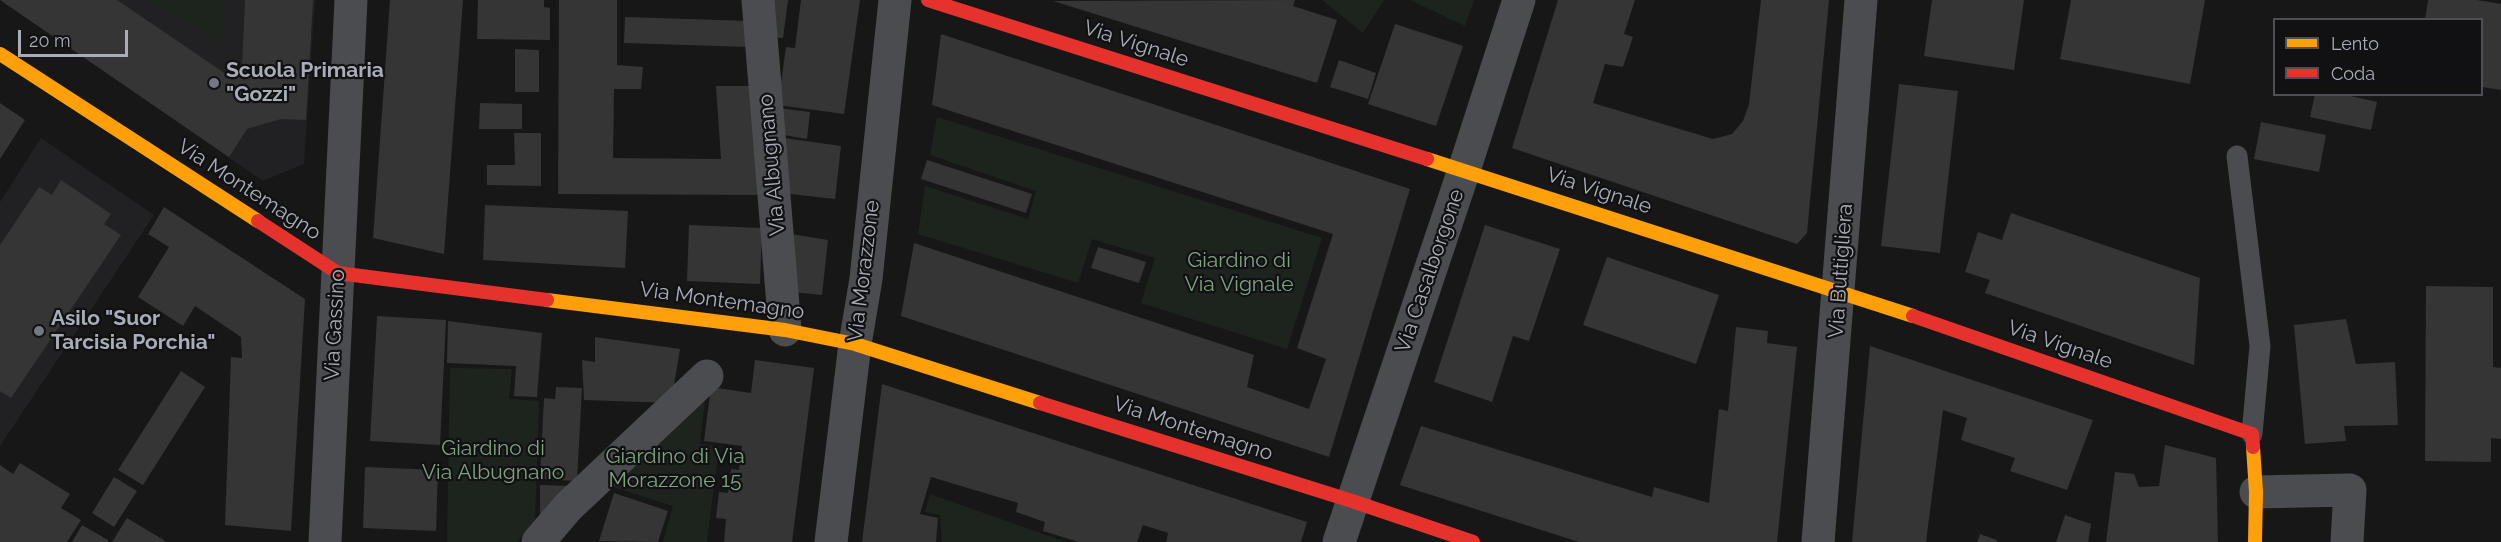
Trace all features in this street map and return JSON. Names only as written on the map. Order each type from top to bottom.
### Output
[{"type":"street","name":"Via Gassino","points":[[325,542],[351,0]]},
{"type":"street","name":"Via Albugnano","points":[[758,0],[785,330]]},
{"type":"street","name":"Via Morazzone","points":[[831,542],[855,344],[866,279],[895,0]]},
{"type":"street","name":"Via Vignale","points":[[928,0],[1840,291],[2252,434]]},
{"type":"street","name":"Via Casalborgone","points":[[1339,542],[1519,0]]},
{"type":"street","name":"Via Buttigliera","points":[[1818,542],[1840,291],[1861,0]]},
{"type":"street","name":"Via Montemagno","points":[[0,54],[338,273],[785,330],[855,344],[1352,501],[1473,542]]},
{"type":"street","points":[[538,542],[568,507],[707,376]]},
{"type":"street","points":[[2252,434],[2256,492],[2255,542]]},
{"type":"street","points":[[2256,492],[2349,490],[2348,542]]},
{"type":"lane","points":[[2237,156],[2260,346],[2252,434]]},
{"type":"shaded area","name":"Scuola Primaria \"Gozzi\"","points":[[0,0],[315,0],[304,164],[263,181]]},
{"type":"shaded area","name":"Asilo \"Suor Tarcisia Porchia\"","points":[[41,138],[154,215],[0,446],[0,202]]},
{"type":"green space","points":[[150,0],[226,0],[225,46]]},
{"type":"green space","points":[[1322,0],[1384,0],[1363,33]]},
{"type":"green space","points":[[1410,0],[1474,0],[1465,26]]},
{"type":"green space","name":"Giardino di Via Vignale","points":[[937,117],[1322,238],[1287,349],[1141,303],[1155,258],[1092,239],[1078,283],[918,234],[925,186],[1028,219],[1036,191],[930,155]]},
{"type":"green space","name":"Giardino di Via Albugnano","points":[[450,368],[512,369],[509,399],[539,401],[535,521],[517,542],[447,542]]},
{"type":"green space","name":"Giardino di Via Morazzone 15","points":[[705,400],[700,444],[719,446],[707,542],[663,542],[673,506],[610,486]]},
{"type":"green space","points":[[930,494],[1066,542],[942,542],[940,515],[925,512]]},
{"type":"building","name":"Scuola Primaria \"Gozzi\"","points":[[0,0],[117,0],[229,76],[242,69],[245,0],[313,0],[306,120],[281,119],[247,129],[229,157]]},
{"type":"building","points":[[390,0],[463,0],[444,254],[373,238]]},
{"type":"building","points":[[478,0],[544,0],[544,7],[550,8],[550,40],[477,39]]},
{"type":"building","points":[[559,0],[617,0],[617,65],[643,67],[641,89],[614,89],[613,158],[721,159],[716,86],[757,86],[765,195],[558,194]]},
{"type":"building","points":[[767,0],[788,0],[783,38],[769,37]]},
{"type":"building","points":[[801,0],[860,0],[844,114],[778,105],[786,47],[795,48]]},
{"type":"building","points":[[1295,0],[1293,6],[1337,20],[1317,83],[1053,1]]},
{"type":"building","points":[[1558,0],[1635,0],[1624,34],[1633,37],[1623,67],[1605,64],[1593,103],[1713,139],[1732,134],[1743,121],[1749,104],[1761,0],[1829,0],[1807,233],[1797,244],[1512,148]]},
{"type":"building","points":[[1932,0],[2024,0],[2014,70],[1924,56]]},
{"type":"building","points":[[2071,0],[2205,0],[2190,84],[2060,59]]},
{"type":"building","points":[[2428,0],[2477,0],[2501,4],[2501,90],[2483,87],[2483,18],[2425,18]]},
{"type":"building","points":[[625,17],[751,21],[750,47],[624,43]]},
{"type":"building","points":[[1395,24],[1463,46],[1436,126],[1368,104]]},
{"type":"building","points":[[941,34],[1410,189],[1329,457],[901,316],[914,243],[1254,355],[1247,387],[1309,409],[1326,359],[1297,348],[1333,234],[932,105]]},
{"type":"building","points":[[515,49],[539,50],[539,92],[515,92]]},
{"type":"building","points":[[1339,60],[1376,73],[1368,99],[1330,87]]},
{"type":"building","points":[[1899,84],[1958,91],[1940,253],[1881,246]]},
{"type":"building","points":[[2315,96],[2351,96],[2377,102],[2371,130],[2310,117]]},
{"type":"building","points":[[0,103],[25,120],[0,159]]},
{"type":"building","points":[[480,103],[522,104],[522,129],[479,129]]},
{"type":"building","points":[[778,108],[810,112],[807,139],[778,134]]},
{"type":"building","points":[[2261,122],[2326,135],[2319,172],[2254,159]]},
{"type":"building","points":[[514,133],[541,133],[541,186],[487,185],[487,165],[515,165]]},
{"type":"building","points":[[777,137],[841,146],[835,199],[782,193]]},
{"type":"building","points":[[927,160],[1032,194],[1026,213],[921,179]]},
{"type":"building","points":[[61,180],[111,214],[104,224],[121,235],[11,398],[0,391],[0,245],[39,187],[52,195]]},
{"type":"building","points":[[485,205],[628,211],[625,268],[483,260]]},
{"type":"building","points":[[164,207],[305,299],[291,531],[225,525],[231,357],[242,358],[241,337],[195,306],[183,326],[138,297],[169,247],[148,234]]},
{"type":"building","points":[[2011,213],[2200,278],[2194,365],[1985,293],[1990,280],[1965,272],[1978,232],[2002,240]]},
{"type":"building","points":[[689,225],[762,228],[760,284],[687,281]]},
{"type":"building","points":[[1485,225],[1560,249],[1529,341],[1513,336],[1492,402],[1434,382]]},
{"type":"building","points":[[791,234],[828,240],[822,295],[793,292]]},
{"type":"building","points":[[1098,247],[1146,262],[1139,283],[1091,268]]},
{"type":"building","points":[[1607,257],[1719,295],[1696,364],[1583,325]]},
{"type":"building","points":[[2426,286],[2493,287],[2493,367],[2501,368],[2501,439],[2491,438],[2491,462],[2425,461]]},
{"type":"building","points":[[377,316],[446,320],[440,445],[370,441]]},
{"type":"building","points":[[2346,319],[2356,364],[2395,362],[2398,425],[2344,426],[2346,441],[2305,444],[2294,325]]},
{"type":"building","points":[[448,321],[542,333],[537,397],[514,396],[516,366],[447,363]]},
{"type":"building","points":[[1736,327],[1768,331],[1767,343],[1797,347],[1777,542],[1579,542],[1400,485],[1421,426],[1652,497],[1654,487],[1709,503],[1719,409],[1728,411]]},
{"type":"building","points":[[595,337],[680,349],[671,403],[584,400],[582,360],[595,362]]},
{"type":"building","points":[[1870,346],[2093,420],[2067,490],[2010,471],[2015,458],[1961,440],[1967,418],[1943,410],[1926,542],[1852,542]]},
{"type":"building","points":[[755,360],[814,368],[792,542],[724,542],[726,519],[716,518],[719,492],[728,493],[731,469],[739,470],[742,446],[704,441],[711,387],[751,393]]},
{"type":"building","points":[[181,371],[205,387],[143,485],[118,470]]},
{"type":"building","points":[[882,384],[1307,522],[1301,542],[1166,542],[1168,533],[1143,525],[1137,542],[1079,542],[1043,531],[1045,522],[1016,512],[1018,503],[931,477],[920,514],[938,518],[936,542],[862,542]]},
{"type":"building","points":[[556,387],[582,388],[577,481],[540,479],[544,398],[555,399]]},
{"type":"building","points":[[2165,445],[2216,458],[2218,542],[2106,542],[2115,472],[2134,474],[2139,487],[2159,486]]},
{"type":"building","points":[[20,463],[70,494],[61,508],[81,520],[67,542],[0,542],[0,465],[13,474]]},
{"type":"building","points":[[365,467],[438,470],[436,531],[363,528]]},
{"type":"building","points":[[114,477],[137,491],[114,527],[92,513]]},
{"type":"building","points":[[540,485],[573,486],[540,515]]},
{"type":"building","points":[[614,493],[668,511],[658,542],[599,541]]},
{"type":"building","points":[[2065,515],[2091,524],[2088,542],[2056,542]]},
{"type":"building","points":[[127,518],[167,542],[112,542]]},
{"type":"building","points":[[82,525],[108,540],[108,542],[72,542]]},
{"type":"building","points":[[1980,534],[1997,540],[1997,542],[1977,542]]},
{"type":"traffic: slow","points":[[0,54],[258,221]]},
{"type":"traffic: slow","points":[[1427,159],[1913,316]]},
{"type":"traffic: slow","points":[[547,300],[785,330],[855,344],[1040,403]]},
{"type":"traffic: slow","points":[[2253,447],[2256,492],[2255,542]]},
{"type":"traffic: jam","points":[[928,0],[1427,159]]},
{"type":"traffic: jam","points":[[258,221],[338,273],[547,300]]},
{"type":"traffic: jam","points":[[1913,316],[2252,434],[2253,447]]},
{"type":"traffic: jam","points":[[1040,403],[1352,501],[1473,542]]},
{"type":"place","name":"Scuola Primaria \"Gozzi\"","points":[[214,83]]},
{"type":"place","name":"Asilo \"Suor Tarcisia Porchia\"","points":[[39,331]]}]
